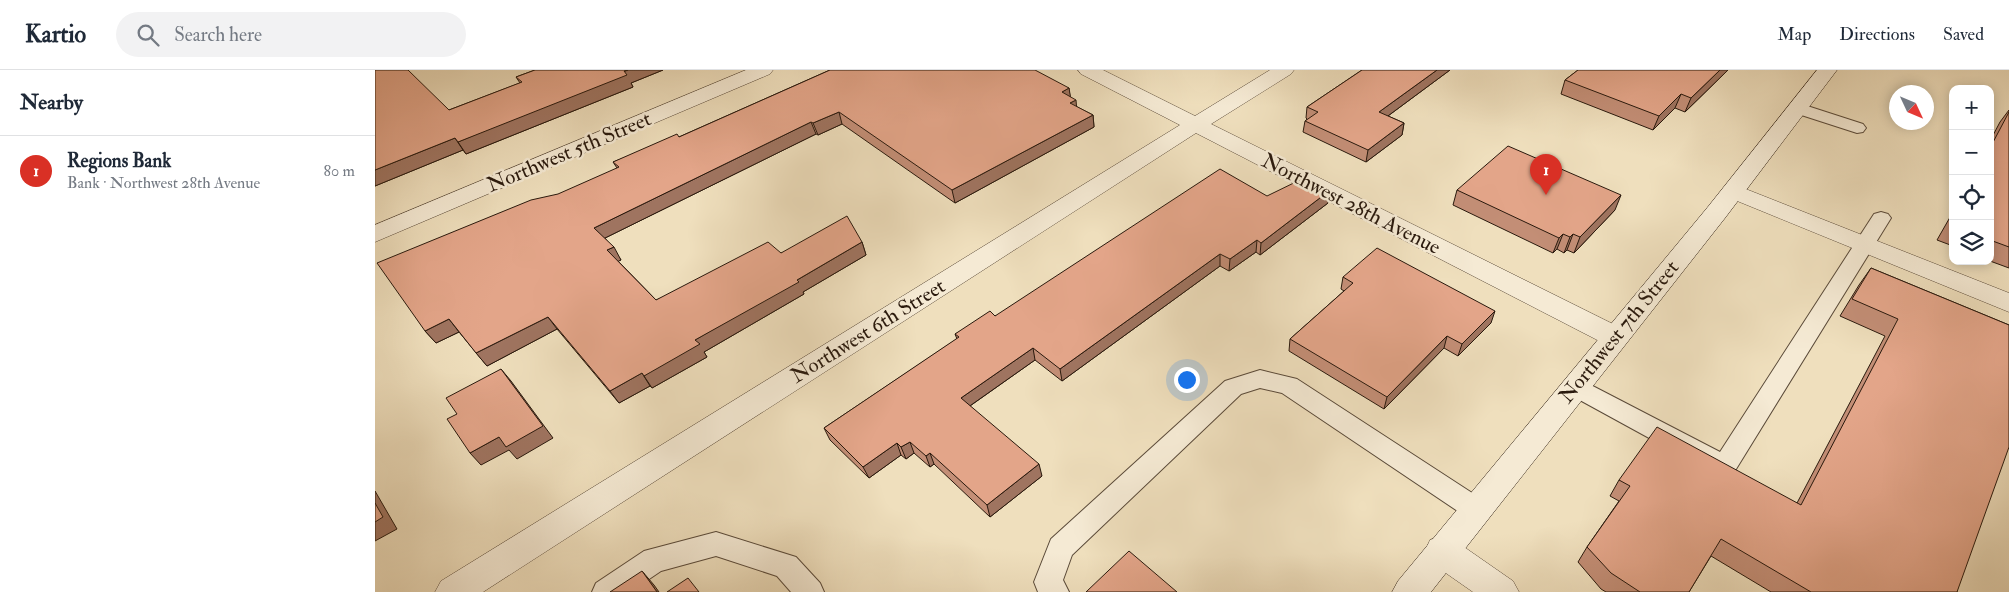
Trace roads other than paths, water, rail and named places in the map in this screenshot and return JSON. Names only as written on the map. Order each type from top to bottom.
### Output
[{"type":"street","name":"Northwest 5th Street","points":[[375,234],[763,70]]},
{"type":"street","name":"Northwest 28th Avenue","points":[[1088,70],[1615,337]]},
{"type":"street","name":"Northwest 6th Street","points":[[453,592],[1284,70]]},
{"type":"street","name":"Northwest 7th Street","points":[[1409,592],[1733,192],[1827,70]]},
{"type":"street","points":[[1733,192],[2009,303]]},
{"type":"street","points":[[1441,551],[1501,592]]},
{"type":"lane","points":[[1798,108],[1857,128]]},
{"type":"lane","points":[[1575,387],[1724,467],[1881,218]]},
{"type":"lane","points":[[1055,592],[1048,582],[1061,548],[1233,387],[1260,379],[1289,385],[1477,510]]},
{"type":"lane","points":[[606,592],[653,560],[716,544],[786,566],[810,592]]},
{"type":"place","name":"Regions Bank","points":[[1546,195]]}]
